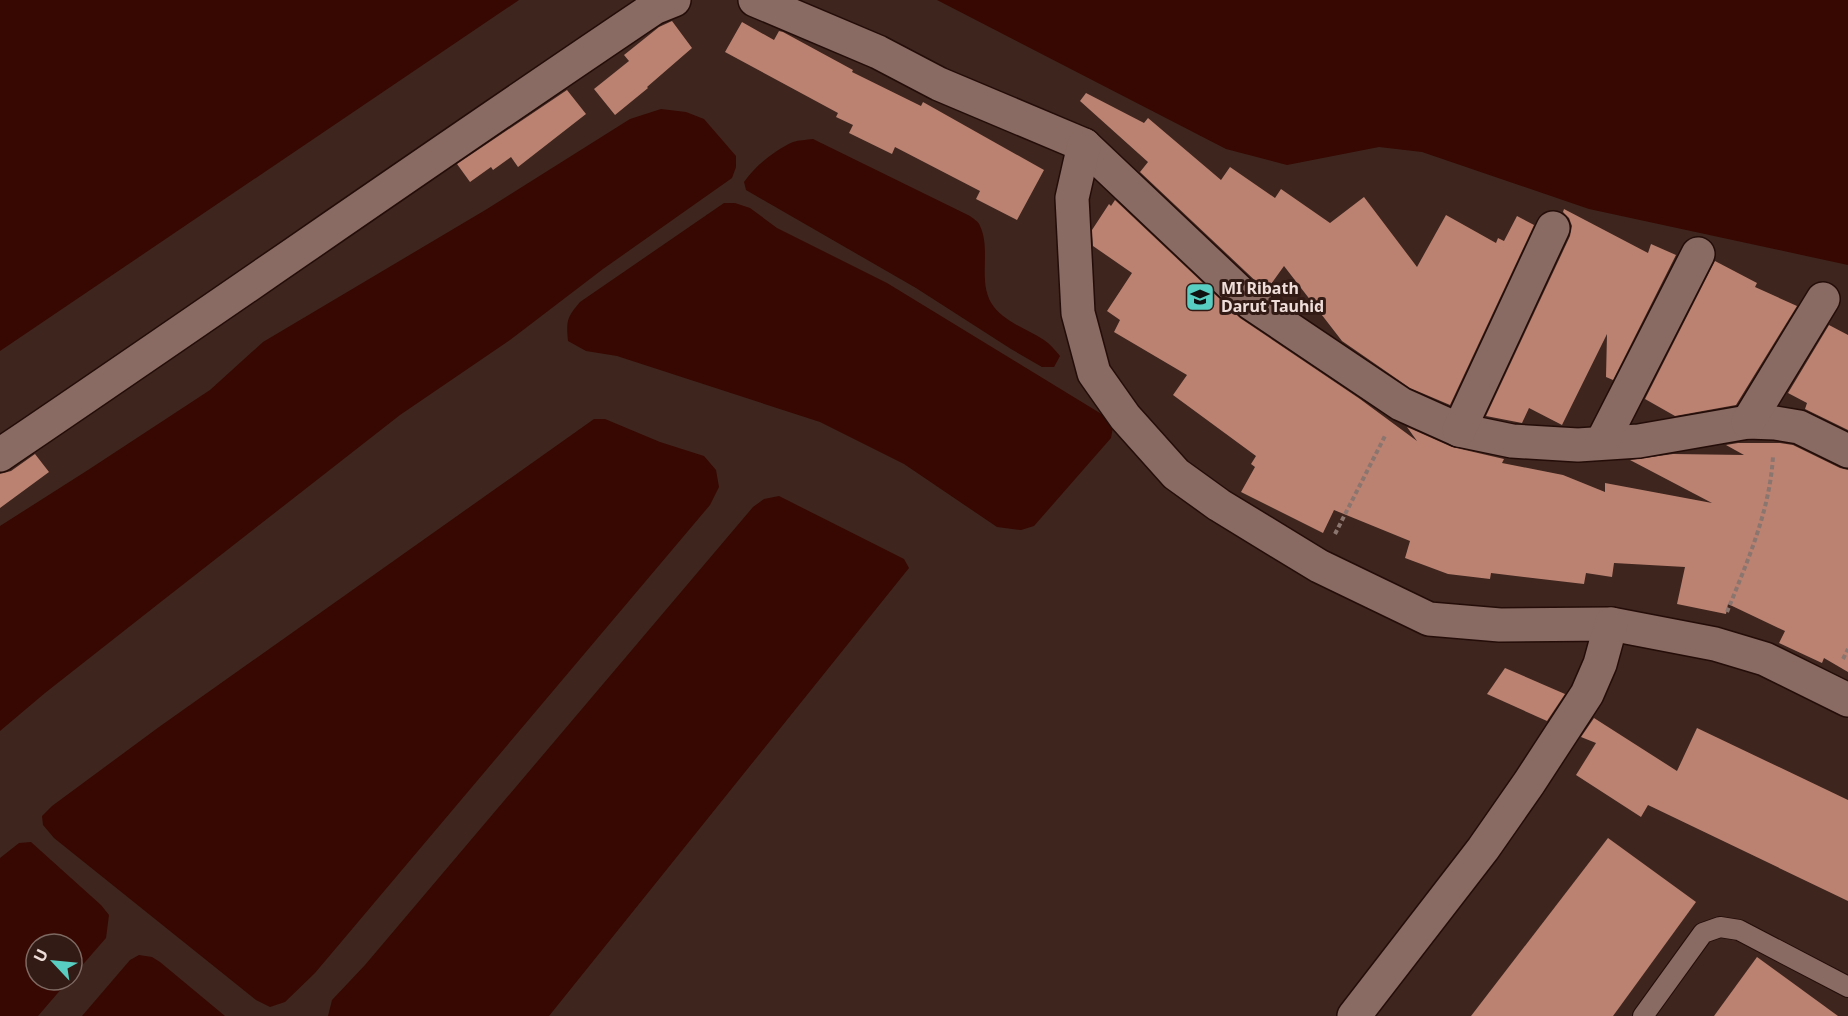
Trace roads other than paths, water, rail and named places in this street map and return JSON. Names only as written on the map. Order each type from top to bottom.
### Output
[{"type":"street","points":[[0,455],[343,221],[498,112],[654,8],[674,0]]},
{"type":"street","points":[[754,0],[878,52],[939,84],[1084,145],[1251,303],[1401,404],[1459,430],[1512,441],[1578,445],[1639,441],[1762,423],[1799,427],[1848,451]]},
{"type":"street","points":[[1084,145],[1072,198],[1078,313],[1094,373],[1125,417],[1176,474],[1219,505],[1318,566],[1429,619],[1500,625],[1611,624],[1715,644],[1765,659],[1848,700]]},
{"type":"street","points":[[1459,430],[1553,228]]},
{"type":"street","points":[[1602,442],[1698,254]]},
{"type":"street","points":[[1762,423],[1823,299]]},
{"type":"street","points":[[1354,1016],[1483,849],[1548,754],[1587,694],[1600,664],[1611,624]]},
{"type":"lane","points":[[1643,1016],[1703,933],[1720,927],[1739,930],[1848,987]]},
{"type":"place","name":"MI Ribath Darut Tauhid","points":[[1200,297]]}]
